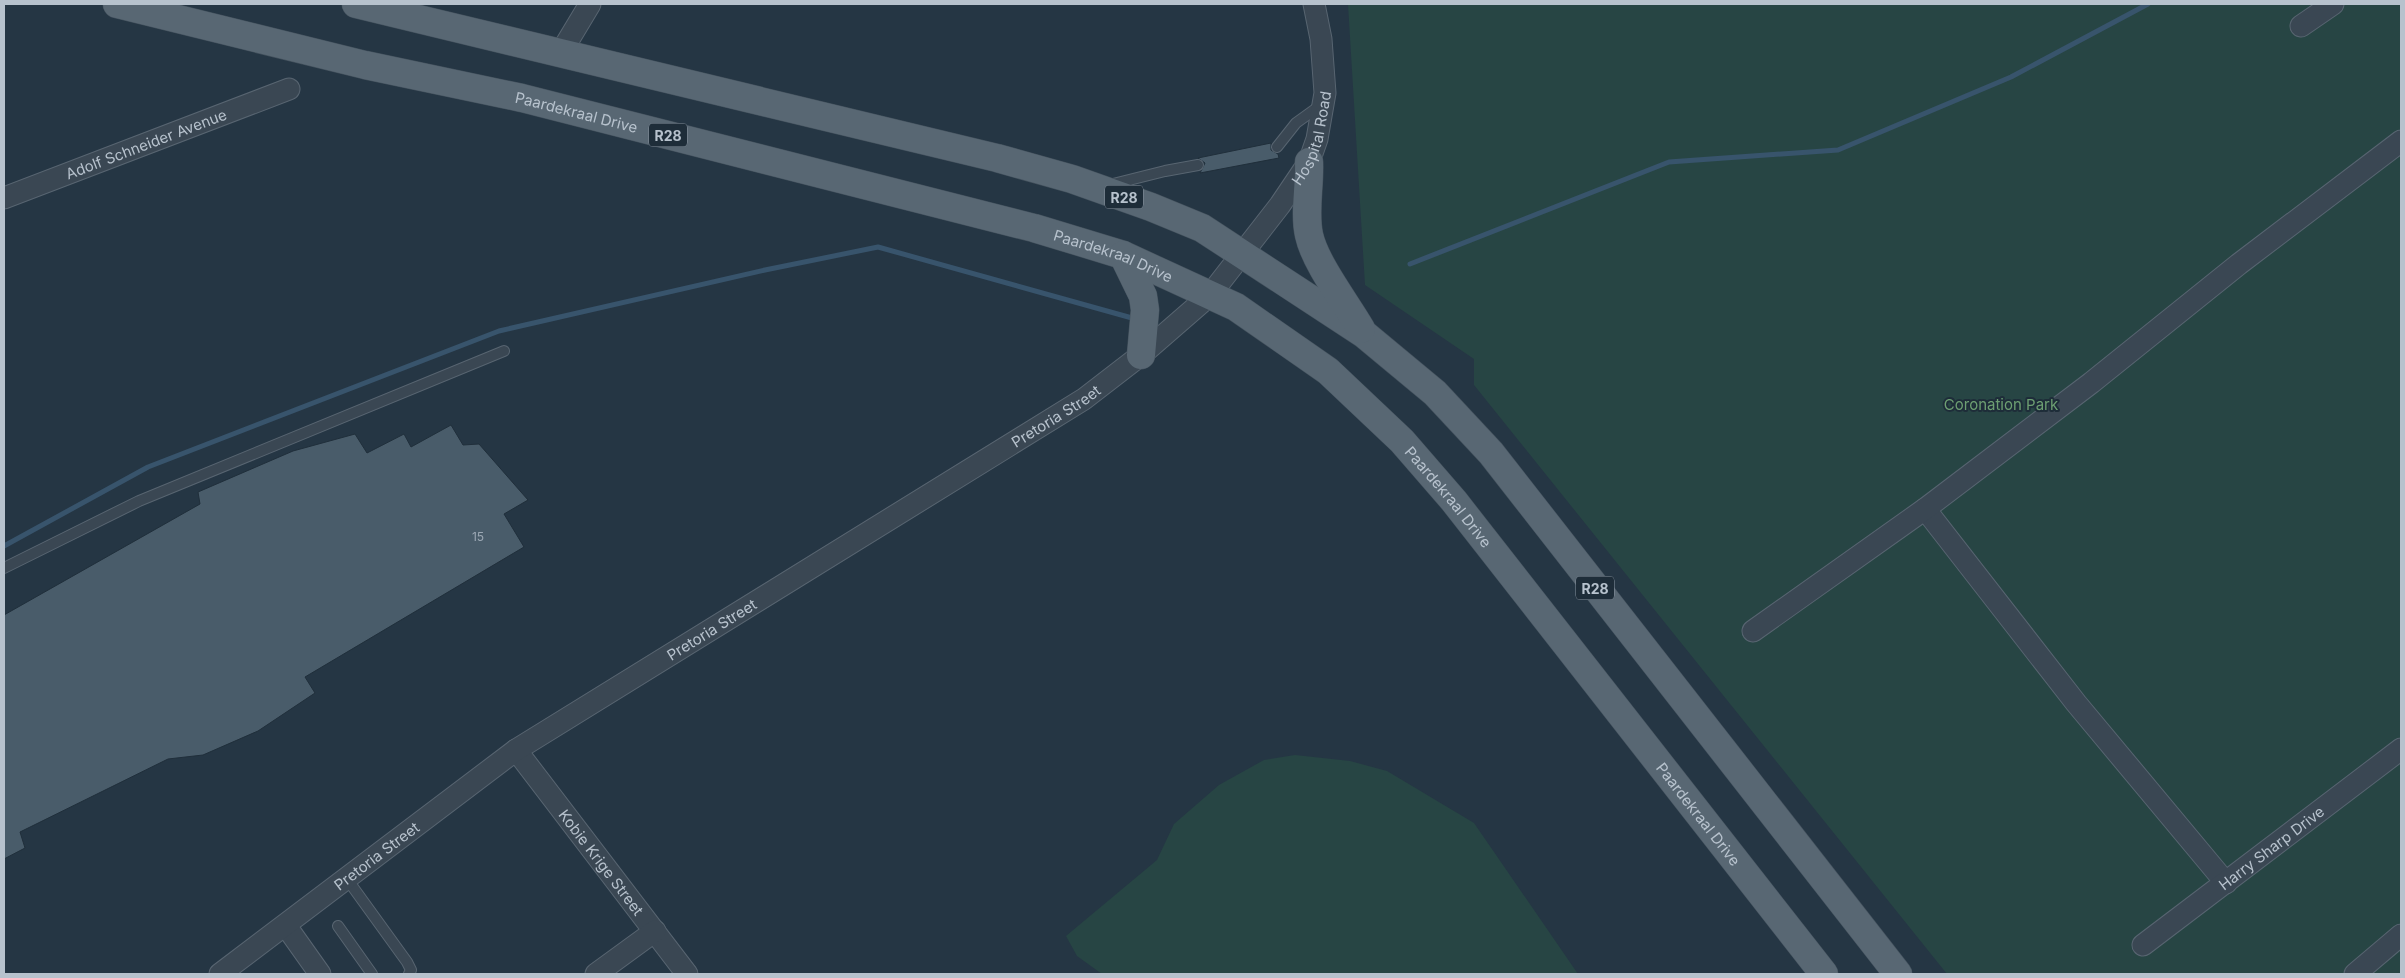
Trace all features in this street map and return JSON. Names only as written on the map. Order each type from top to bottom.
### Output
[{"type":"main road","name":"Paardekraal Drive","points":[[117,4],[365,64],[522,98],[1034,228],[1123,255],[1236,307],[1328,371],[1402,441],[1454,501],[1824,974]]},
{"type":"main road","name":"R28","points":[[356,4],[997,158],[1098,188],[1202,228],[1364,334],[1435,393],[1491,453],[1898,974]]},
{"type":"main road","points":[[1310,162],[1307,220],[1309,236],[1316,255],[1364,334]]},
{"type":"main road","points":[[1123,255],[1143,296],[1145,310],[1141,354]]},
{"type":"street","points":[[560,54],[590,4]]},
{"type":"street","name":"Hospital Road","points":[[1210,295],[1310,162],[1317,139],[1324,93],[1321,39],[1314,4]]},
{"type":"street","points":[[2301,26],[2333,4]]},
{"type":"street","name":"Adolf Schneider Avenue","points":[[4,198],[289,89]]},
{"type":"street","points":[[1753,630],[1925,509],[2091,383],[2239,264],[2401,141]]},
{"type":"street","name":"Pretoria Street","points":[[220,974],[286,926],[516,750],[1084,399],[1141,354],[1210,295]]},
{"type":"street","points":[[1925,509],[2076,703],[2226,883]]},
{"type":"street","name":"Kobie Krige Street","points":[[516,750],[686,974]]},
{"type":"street","name":"Harry Sharp Drive","points":[[2143,945],[2401,750]]},
{"type":"street","points":[[286,926],[320,974]]},
{"type":"street","points":[[596,974],[655,931]]},
{"type":"street","points":[[2354,974],[2401,935]]},
{"type":"lane","points":[[1277,147],[1296,123],[1323,103]]},
{"type":"lane","points":[[1098,188],[1165,171],[1198,165]]},
{"type":"lane","points":[[4,568],[139,501],[504,351]]},
{"type":"lane","points":[[347,879],[407,962],[411,970],[409,974]]},
{"type":"lane","points":[[338,926],[372,974]]},
{"type":"green space","name":"Coronation Park","points":[[1348,4],[2401,4],[2401,974],[1947,974],[1474,385],[1474,359],[1365,285]]},
{"type":"green space","points":[[1295,755],[1350,761],[1387,771],[1474,823],[1578,974],[1102,974],[1077,956],[1066,936],[1157,860],[1174,824],[1219,785],[1264,760]]},
{"type":"building","points":[[1271,143],[1271,150],[1278,154],[1279,158],[1200,173],[1205,163],[1198,158]]},
{"type":"building","points":[[451,425],[463,445],[479,444],[528,500],[504,514],[524,547],[305,677],[315,693],[258,731],[203,755],[168,759],[20,832],[25,848],[4,859],[4,615],[200,504],[198,492],[293,451],[355,434],[367,453],[404,434],[411,447]]},
{"type":"waterway","points":[[1410,264],[1669,162],[1838,150],[2011,77],[2148,4]]},
{"type":"waterway","points":[[4,546],[148,467],[499,331],[765,270],[878,247],[1132,318]]}]
